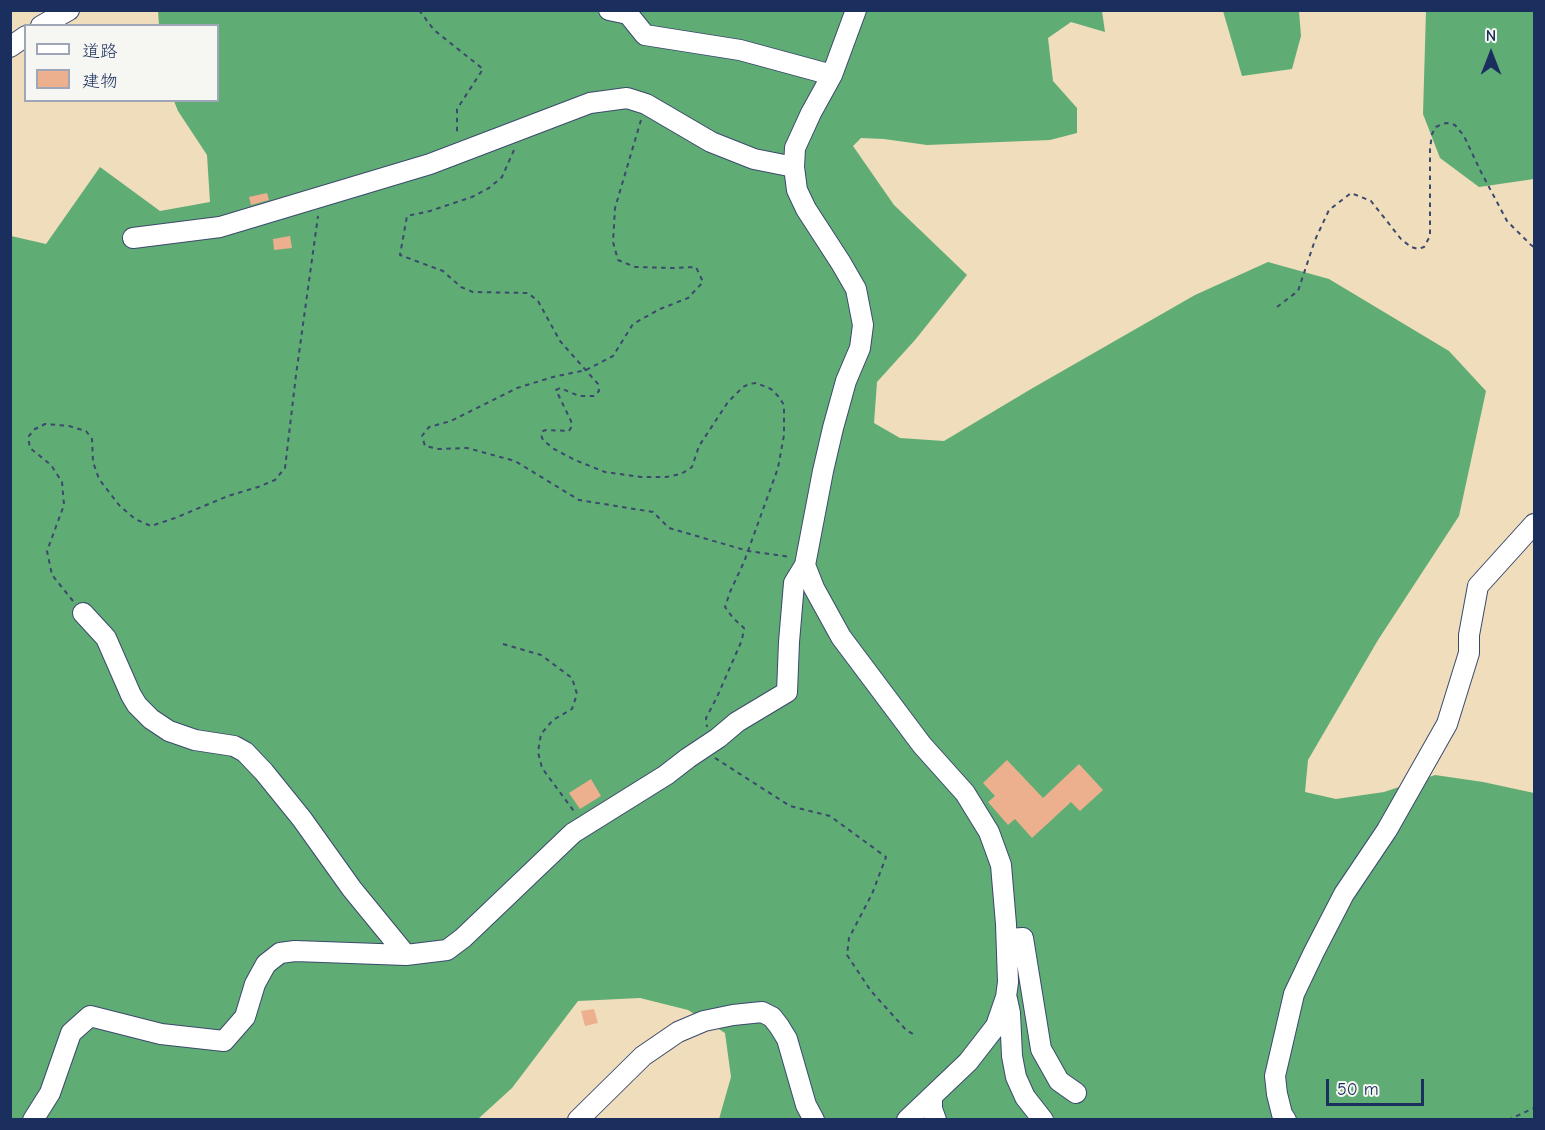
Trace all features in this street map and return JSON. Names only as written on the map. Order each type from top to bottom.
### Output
[{"type":"street","points":[[40,20],[69,10]]},
{"type":"street","points":[[609,10],[628,14],[645,35],[740,50],[832,75]]},
{"type":"street","points":[[33,1119],[50,1093],[71,1033],[90,1016],[161,1034],[224,1041],[245,1017],[255,984],[266,964],[280,953],[295,951],[406,955],[447,950],[463,938],[573,833],[666,776],[737,722],[787,692],[794,583],[806,562],[833,428],[846,381],[860,348],[863,325],[856,289],[806,209],[797,190],[794,167],[795,148],[832,75],[856,10]]},
{"type":"street","points":[[10,47],[24,37]]},
{"type":"street","points":[[133,238],[220,227],[430,164],[590,103],[627,98],[646,104],[711,142],[754,159],[794,167]]},
{"type":"street","points":[[1286,1119],[1282,1114],[1275,1076],[1294,994],[1344,894],[1387,830],[1447,724],[1469,653],[1469,635],[1478,586],[1534,524]]},
{"type":"street","points":[[806,562],[814,588],[841,637],[921,745],[965,794],[988,832],[1001,865],[1008,982],[1006,997],[996,1026],[968,1062],[907,1119]]},
{"type":"street","points":[[83,613],[106,638],[137,705],[151,719],[169,731],[195,740],[234,746],[245,752],[296,812],[352,889],[406,955]]},
{"type":"street","points":[[1006,939],[1023,938],[1041,1049],[1059,1081],[1076,1093]]},
{"type":"street","points":[[1006,997],[1010,1013],[1012,1056],[1016,1077],[1024,1097],[1042,1119]]},
{"type":"street","points":[[579,1119],[643,1056],[678,1032],[704,1021],[762,1012],[772,1017],[787,1039],[806,1105],[814,1119]]},
{"type":"street","points":[[982,1045],[1003,1046],[1012,1056]]},
{"type":"street","points":[[932,1096],[932,1109],[936,1119]]},
{"type":"path","points":[[419,10],[434,30],[483,69],[457,109],[457,153]]},
{"type":"path","points":[[646,104],[615,208],[613,242],[618,260],[634,267],[696,267],[703,282],[688,298],[660,309],[633,324],[613,356],[586,370],[517,388],[451,421],[429,427],[422,436],[425,446],[439,449],[468,448],[515,461],[579,500],[653,512],[669,528],[748,551],[806,562]]},
{"type":"path","points":[[1277,307],[1298,291],[1315,240],[1329,210],[1351,193],[1371,201],[1401,239],[1411,247],[1418,249],[1424,247],[1430,236],[1432,134],[1436,127],[1442,124],[1455,125],[1464,136],[1507,221],[1534,247]]},
{"type":"path","points":[[522,128],[502,177],[489,188],[472,197],[407,216],[400,255],[442,271],[461,287],[473,292],[528,293],[538,301],[560,341],[598,384],[599,391],[594,396],[579,396],[560,388],[556,390],[572,426],[569,431],[546,429],[541,435],[543,440],[554,449],[605,472],[641,477],[666,477],[681,474],[692,467],[699,446],[728,402],[743,387],[756,383],[771,388],[779,397],[784,405],[784,435],[778,468],[725,607],[744,628],[742,640],[706,718],[712,756],[790,806],[830,816],[886,856],[872,894],[849,938],[847,955],[871,991],[906,1030],[913,1034]]},
{"type":"path","points":[[83,613],[52,575],[47,551],[64,505],[62,482],[51,465],[30,448],[28,437],[35,429],[45,424],[69,426],[86,431],[92,439],[93,462],[99,478],[119,504],[135,519],[151,526],[275,480],[285,468],[321,196]]},
{"type":"path","points":[[503,644],[541,655],[572,678],[577,694],[572,709],[553,720],[541,734],[538,752],[542,768],[584,826]]},
{"type":"path","points":[[1508,1119],[1534,1108]]},
{"type":"green space","points":[[158,11],[1102,11],[1105,32],[1071,22],[1048,38],[1053,81],[1077,108],[1077,133],[1050,140],[927,145],[861,138],[853,146],[894,205],[967,275],[915,340],[877,382],[874,423],[900,438],[944,441],[1195,295],[1268,262],[1329,279],[1449,351],[1486,391],[1459,516],[1378,640],[1308,760],[1305,792],[1336,799],[1384,792],[1435,775],[1534,793],[1534,1119],[719,1119],[731,1077],[725,1033],[688,1010],[640,998],[578,1001],[512,1088],[478,1119],[11,1120],[11,236],[46,244],[100,167],[160,211],[210,202],[207,155],[174,102],[219,102],[219,24],[159,24]]},
{"type":"green space","points":[[1223,11],[1299,11],[1301,36],[1292,69],[1242,76]]},
{"type":"green space","points":[[1426,11],[1534,11],[1534,179],[1479,187],[1440,158],[1423,114]]},
{"type":"building","points":[[267,193],[269,200],[251,205],[249,197]]},
{"type":"building","points":[[290,236],[292,248],[274,250],[273,239]]},
{"type":"building","points":[[1007,760],[1043,798],[1079,764],[1103,790],[1080,811],[1071,802],[1032,838],[1015,819],[1008,825],[988,802],[995,796],[983,783]]},
{"type":"building","points":[[591,779],[601,796],[580,809],[569,793]]},
{"type":"building","points":[[594,1009],[598,1023],[585,1026],[581,1011]]}]
